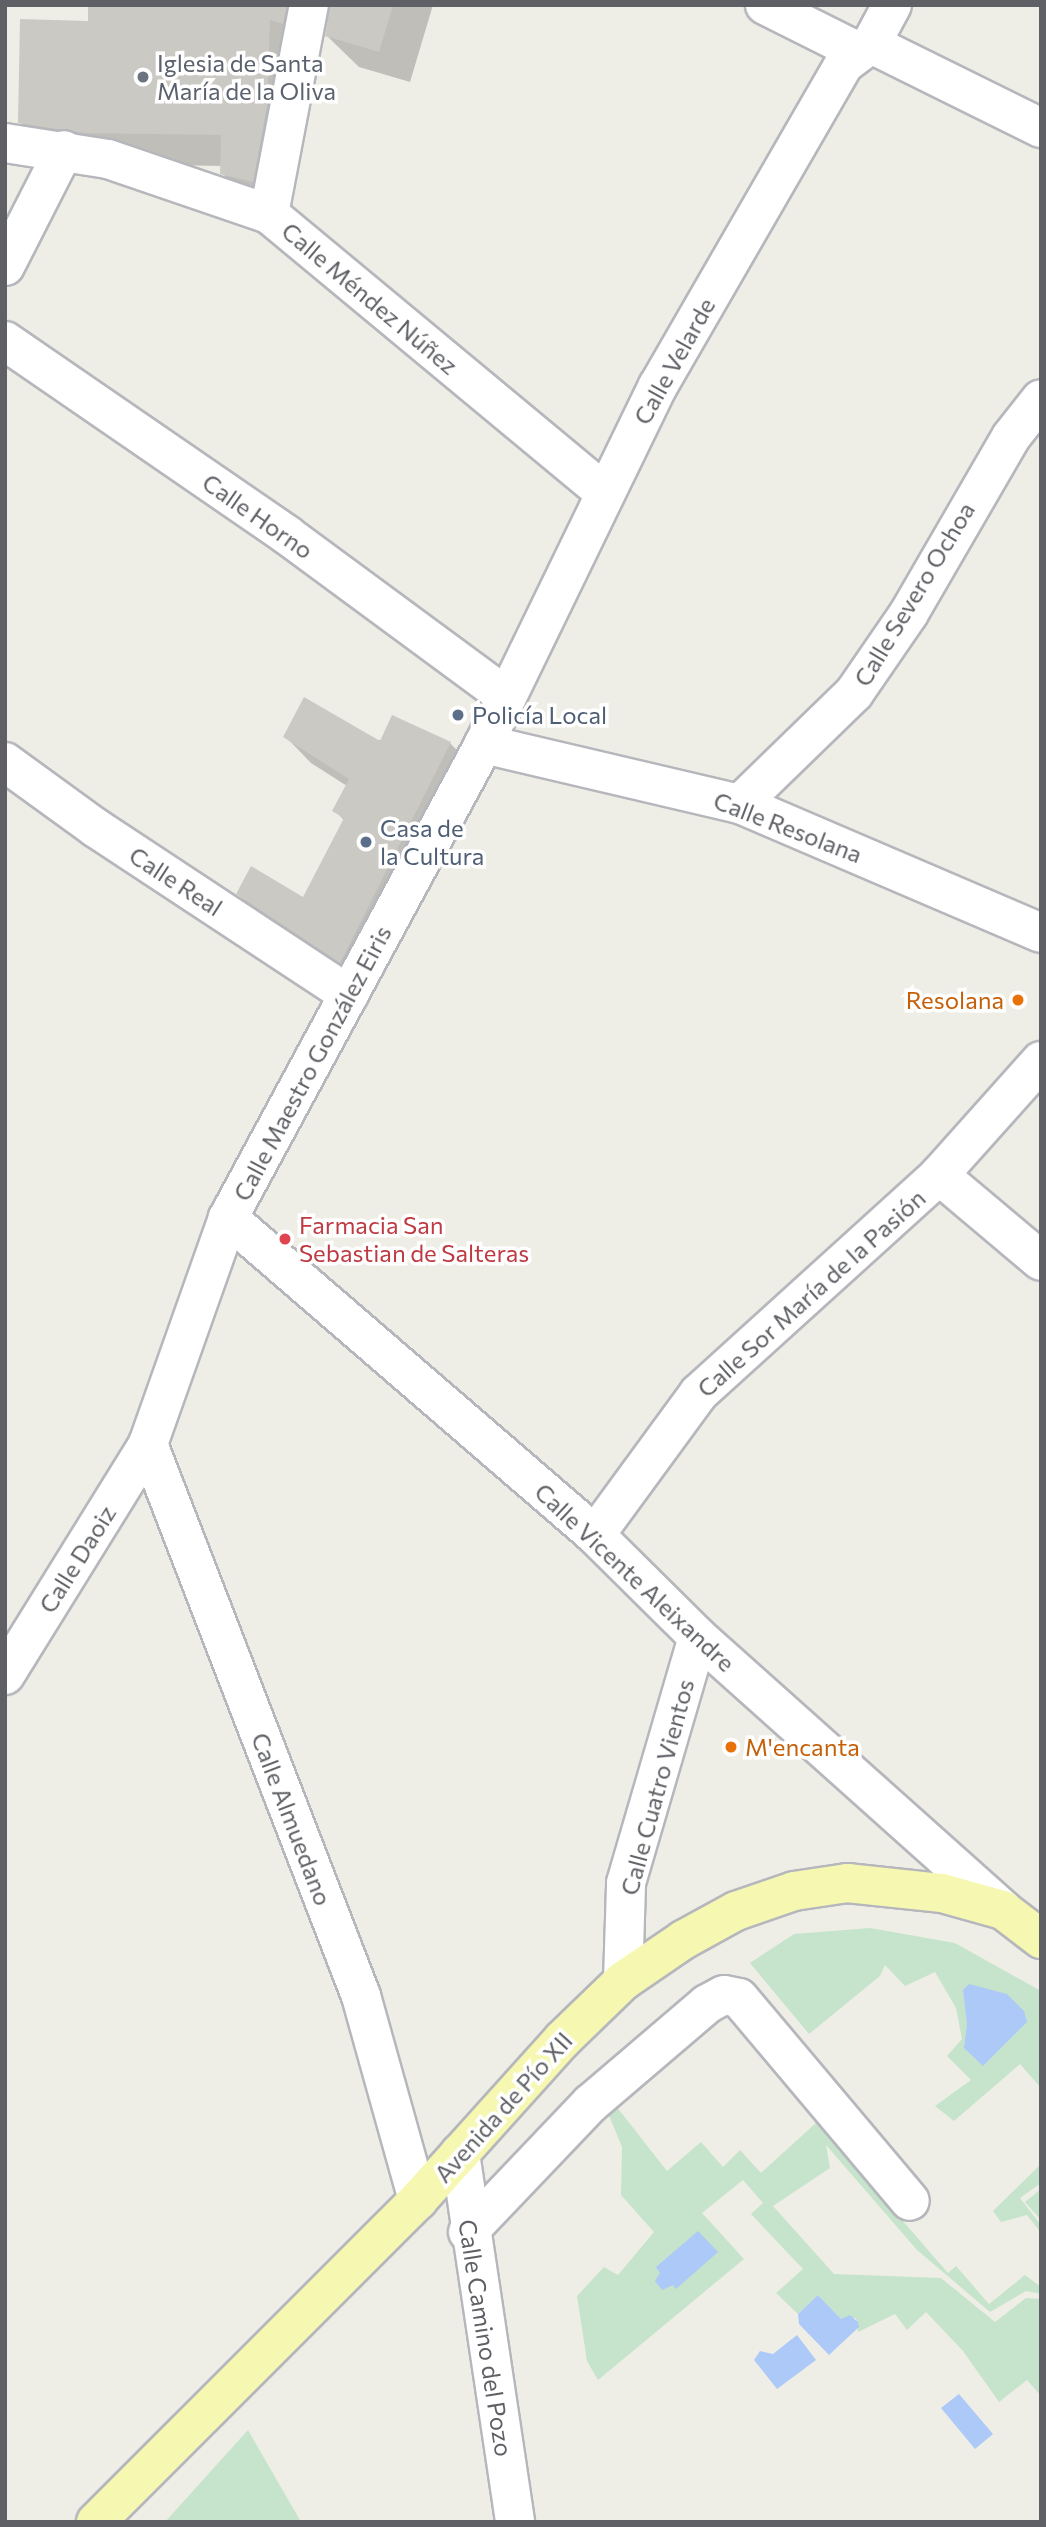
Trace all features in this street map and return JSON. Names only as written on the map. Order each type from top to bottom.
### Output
[{"type":"main road","name":"Avenida de Pío XII","points":[[96,2522],[418,2200],[562,2040],[623,1980],[736,1911],[794,1891],[847,1883],[898,1885],[1003,1910]]},
{"type":"main road","name":"Calle Vicente Aleixandre","points":[[1003,1910],[1041,1939]]},
{"type":"street","points":[[269,214],[309,5]]},
{"type":"street","points":[[765,5],[1041,128]]},
{"type":"street","name":"Calle Velarde","points":[[507,697],[604,492],[659,386],[844,64],[865,48],[892,5]]},
{"type":"street","name":"Calle Méndez Núñez","points":[[7,146],[64,150],[108,159],[269,214],[604,492]]},
{"type":"street","points":[[5,266],[64,150]]},
{"type":"street","name":"Calle Horno","points":[[5,341],[287,535],[507,697]]},
{"type":"street","name":"Calle Severo Ochoa","points":[[740,804],[854,694],[909,613],[1011,437],[1041,399]]},
{"type":"street","name":"Calle Maestro González Eiris","points":[[148,1444],[228,1218],[507,697]]},
{"type":"street","name":"Calle Resolana","points":[[484,744],[740,804],[1041,933]]},
{"type":"street","name":"Calle Real","points":[[5,762],[96,828],[349,995]]},
{"type":"street","name":"Calle Sor María de la Pasión","points":[[595,1535],[699,1393],[939,1175],[1041,1061]]},
{"type":"street","points":[[939,1175],[1041,1261]]},
{"type":"street","name":"Calle Vicente Aleixandre","points":[[228,1218],[595,1535],[698,1637],[1003,1910]]},
{"type":"street","name":"Calle Daoiz","points":[[5,1675],[148,1444]]},
{"type":"street","name":"Calle Almuedano","points":[[148,1444],[362,1996],[418,2200]]},
{"type":"street","name":"Calle Cuatro Vientos","points":[[623,1980],[626,1884],[698,1637]]},
{"type":"street","points":[[468,2232],[590,2104],[706,2004],[724,1995],[739,1998],[910,2201]]},
{"type":"street","name":"Calle Camino del Pozo","points":[[460,2154],[468,2232],[515,2522]]},
{"type":"green space","points":[[870,1928],[955,1943],[1041,1991],[1041,2088],[1020,2064],[954,2121],[935,2106],[971,2080],[947,2056],[962,2039],[956,2008],[935,1972],[905,1986],[885,1965],[880,1976],[809,2034],[750,1963],[794,1934]]},
{"type":"green space","points":[[616,2106],[667,2171],[701,2142],[723,2167],[740,2150],[761,2173],[817,2122],[948,2273],[956,2266],[989,2304],[1025,2275],[1041,2287],[1041,2294],[1026,2291],[990,2312],[917,2250],[826,2145],[830,2168],[773,2206],[834,2274],[941,2278],[995,2322],[1026,2298],[1041,2299],[1041,2396],[1027,2380],[999,2402],[963,2351],[926,2312],[907,2330],[895,2314],[858,2332],[856,2318],[841,2319],[818,2295],[798,2314],[776,2293],[803,2269],[751,2214],[763,2203],[743,2180],[702,2213],[744,2259],[598,2380],[587,2361],[577,2296],[604,2267],[618,2275],[654,2232],[621,2195],[622,2147],[608,2113]]},
{"type":"green space","points":[[1041,2164],[1041,2183],[1020,2198],[1041,2225],[1041,2233],[1027,2215],[1001,2222],[993,2211]]},
{"type":"green space","points":[[1041,2189],[1041,2220],[1025,2202]]},
{"type":"green space","points":[[248,2430],[301,2522],[165,2522]]},
{"type":"water","points":[[969,1984],[1007,1994],[1024,2011],[1027,2022],[983,2066],[964,2048],[967,2024],[963,1990]]},
{"type":"water","points":[[698,2231],[718,2252],[676,2289],[673,2285],[662,2290],[655,2281],[660,2273],[656,2267]]},
{"type":"water","points":[[818,2295],[841,2319],[850,2315],[858,2322],[859,2327],[829,2355],[799,2324],[798,2314]]},
{"type":"water","points":[[797,2335],[816,2360],[777,2389],[754,2360],[760,2351],[773,2354]]},
{"type":"water","points":[[959,2394],[993,2434],[975,2449],[941,2408]]},
{"type":"building","name":"Iglesia de Santa María de la Oliva","points":[[88,5],[287,5],[283,24],[270,20],[267,106],[253,182],[220,174],[221,135],[84,133],[18,123],[20,19],[88,21]]},
{"type":"building","points":[[330,5],[393,5],[379,52],[325,36]]},
{"type":"building","name":"Casa de la Cultura","points":[[304,697],[380,741],[392,715],[451,742],[340,963],[236,894],[251,866],[303,897],[344,818],[332,811],[349,779],[283,737]]},
{"type":"place","name":"Iglesia de Santa María de la Oliva","points":[[143,77]]},
{"type":"place","name":"Policía Local","points":[[458,715]]},
{"type":"place","name":"Casa de la Cultura","points":[[366,842]]},
{"type":"place","name":"Resolana","points":[[1018,1000]]},
{"type":"place","name":"Farmacia San Sebastian de Salteras","points":[[285,1239]]},
{"type":"place","name":"M'encanta","points":[[731,1747]]}]
